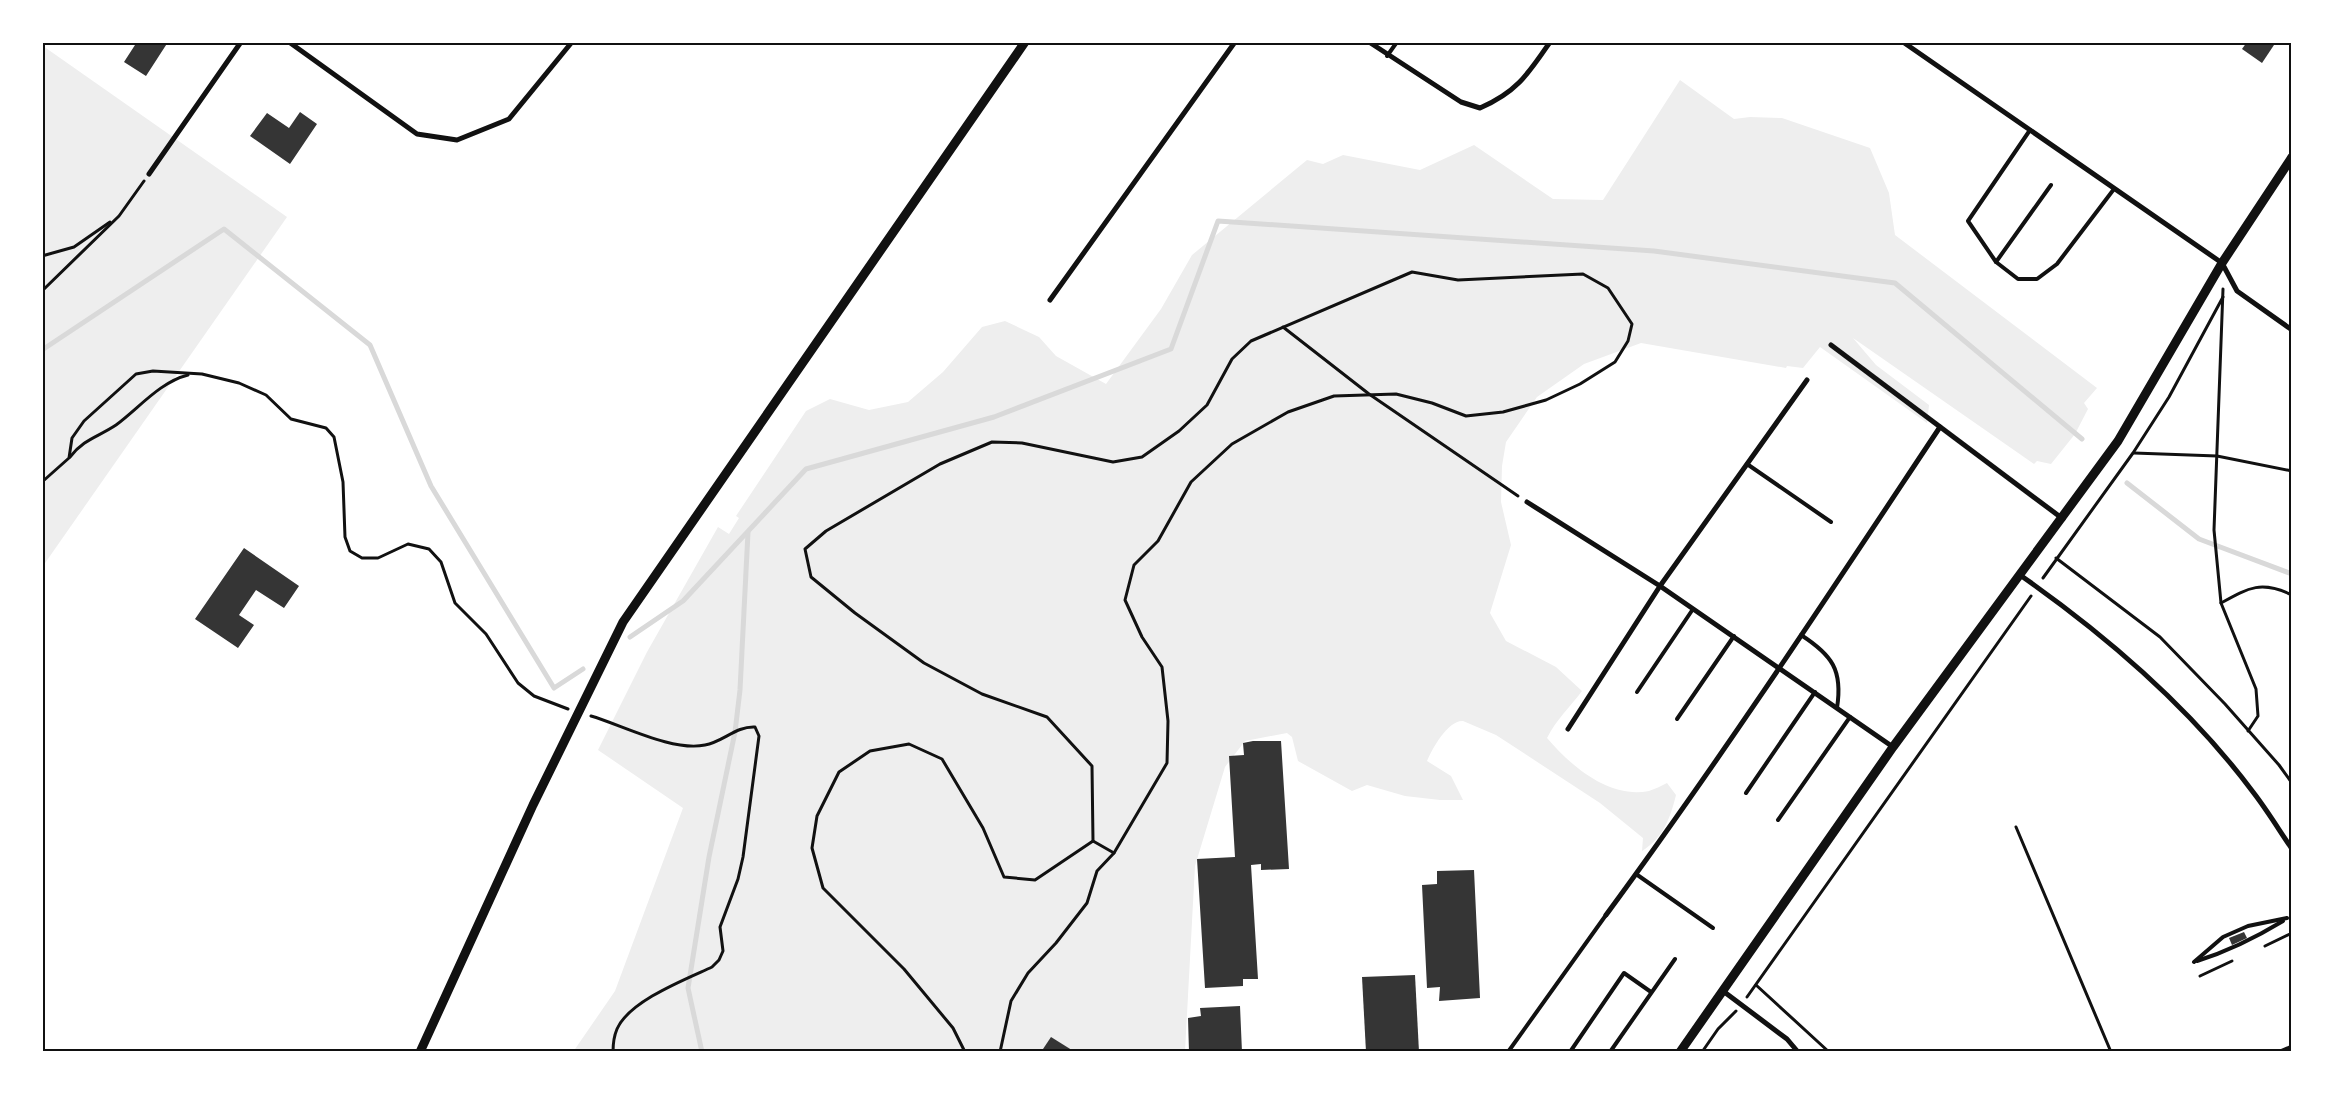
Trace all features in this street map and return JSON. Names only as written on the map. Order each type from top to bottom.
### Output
[{"type":"street","points":[[149,174],[241,42]]},
{"type":"street","points":[[289,42],[417,134],[457,140],[509,119],[572,42]]},
{"type":"street","points":[[420,1052],[577,712],[623,622],[1025,42]]},
{"type":"street","points":[[1050,300],[1235,42]]},
{"type":"street","points":[[1369,42],[1461,102],[1480,108],[1501,99],[1526,77],[1550,42]]},
{"type":"street","points":[[1903,42],[2222,263],[2237,291],[2292,330]]},
{"type":"street","points":[[1680,1052],[1893,747],[2020,574],[2063,519],[2118,441],[2222,263],[2292,157]]},
{"type":"street","points":[[1831,345],[2063,519]]},
{"type":"street","points":[[1568,729],[1660,586],[1807,380]]},
{"type":"street","points":[[1606,915],[1780,668],[1940,427]]},
{"type":"street","points":[[1527,502],[1660,586],[1893,747]]},
{"type":"street","points":[[2020,574],[2124,653],[2168,695],[2254,792],[2292,849]]},
{"type":"street","points":[[1723,990],[1786,1039],[1798,1052]]},
{"type":"lane","points":[[1388,56],[1397,42]]},
{"type":"lane","points":[[2030,130],[1968,221],[1996,262],[2018,280],[2037,280],[2057,264],[2114,189]]},
{"type":"lane","points":[[1996,262],[2051,185]]},
{"type":"lane","points":[[1747,464],[1832,522]]},
{"type":"lane","points":[[1637,692],[1694,609]]},
{"type":"lane","points":[[1678,719],[1734,636]]},
{"type":"lane","points":[[1801,636],[1820,647],[1830,657],[1836,670],[1840,691],[1837,708]]},
{"type":"lane","points":[[1746,793],[1815,692]]},
{"type":"lane","points":[[1778,820],[1850,717]]},
{"type":"lane","points":[[1636,874],[1714,928]]},
{"type":"lane","points":[[1508,1052],[1606,915]]},
{"type":"lane","points":[[2287,918],[2235,948],[2194,962],[2223,937],[2248,926],[2287,918]]},
{"type":"lane","points":[[1610,1052],[1675,959]]},
{"type":"lane","points":[[1570,1052],[1624,973],[1652,992]]},
{"type":"path","points":[[42,291],[119,216],[149,174]]},
{"type":"path","points":[[42,256],[74,248],[119,216]]},
{"type":"path","points":[[2222,263],[2223,297],[2214,530],[2221,603],[2256,689],[2258,716],[2248,731]]},
{"type":"path","points":[[1000,1052],[1011,1001],[1028,973],[1056,943],[1087,903],[1097,871],[1114,853],[1167,763],[1168,721],[1162,667],[1142,637],[1125,600],[1134,565],[1158,541],[1191,482],[1232,444],[1288,412],[1334,396],[1396,394],[1432,403],[1466,416],[1503,412],[1546,400],[1580,384],[1615,362],[1628,342],[1632,324],[1608,288],[1583,274],[1458,280],[1412,272],[1251,341],[1232,359],[1208,405],[1180,431],[1142,457],[1113,462],[1022,443],[992,442],[940,464],[826,531],[804,549],[811,577],[924,663],[982,694],[1047,717],[1092,766],[1093,841]]},
{"type":"path","points":[[1702,1052],[1718,1029],[1742,1005],[2056,558],[2133,453],[2169,397],[2223,297]]},
{"type":"path","points":[[1283,327],[1369,394],[1527,502]]},
{"type":"path","points":[[69,458],[72,438],[84,421],[136,374],[153,371],[193,374],[218,377],[239,383],[266,395],[291,419],[326,428],[334,437],[343,482],[345,537],[350,551],[362,558],[378,558],[408,544],[429,549],[441,562],[455,603],[486,634],[518,683],[534,696],[654,738],[686,746],[705,746],[746,727],[755,727],[759,736],[743,857],[738,879],[720,927],[723,952],[720,960],[712,967],[658,993],[634,1008],[617,1029],[613,1052]]},
{"type":"path","points":[[42,482],[89,439],[114,426],[165,385],[180,377],[193,374]]},
{"type":"path","points":[[2133,453],[2217,456],[2292,471]]},
{"type":"path","points":[[2056,558],[2160,637],[2279,765],[2292,783]]},
{"type":"path","points":[[2221,603],[2249,588],[2274,587],[2292,595]]},
{"type":"path","points":[[965,1052],[953,1028],[904,969],[823,888],[812,848],[817,816],[839,772],[870,751],[909,744],[942,759],[983,828],[1004,877],[1035,880],[1093,841]]},
{"type":"path","points":[[2016,827],[2111,1052]]},
{"type":"path","points":[[2022,842],[2027,840]]},
{"type":"path","points":[[1093,841],[1114,853]]},
{"type":"path","points":[[2040,883],[2045,881]]},
{"type":"path","points":[[2057,924],[2062,922]]},
{"type":"path","points":[[2200,976],[2235,960]]},
{"type":"path","points":[[2074,965],[2080,963]]},
{"type":"path","points":[[1756,985],[1830,1052]]},
{"type":"path","points":[[2092,1006],[2097,1004]]},
{"type":"path","points":[[2108,1046],[2114,1044]]},
{"type":"path","points":[[2278,1052],[2292,1046]]},
{"type":"shaded area","points":[[43,46],[287,217],[43,566]]},
{"type":"shaded area","points":[[1680,80],[1734,119],[1750,117],[1782,118],[1870,148],[1889,193],[1895,235],[2097,388],[2084,403],[2088,409],[2075,434],[2051,464],[2037,461],[2034,464],[1853,338],[1876,365],[1929,405],[1927,423],[1820,347],[1803,368],[1787,366],[1786,368],[1641,343],[1584,364],[1537,397],[1506,442],[1502,466],[1501,502],[1511,545],[1490,613],[1506,641],[1556,667],[1582,691],[1559,719],[1547,738],[1567,759],[1592,778],[1620,790],[1634,792],[1649,791],[1667,783],[1676,795],[1665,827],[1649,846],[1642,851],[1643,838],[1600,803],[1496,735],[1463,721],[1457,722],[1446,730],[1427,761],[1451,776],[1463,800],[1440,800],[1405,796],[1367,785],[1352,791],[1298,761],[1292,737],[1287,733],[1245,741],[1225,767],[1195,866],[1185,1051],[573,1052],[615,991],[683,808],[598,750],[647,652],[718,527],[729,534],[739,518],[736,516],[806,411],[830,399],[869,410],[908,402],[943,372],[982,327],[1005,321],[1039,337],[1056,356],[1106,384],[1161,309],[1192,255],[1307,160],[1323,164],[1343,155],[1420,170],[1474,145],[1553,199],[1603,200]]},
{"type":"building","points":[[131,42],[168,42],[146,76],[124,62],[135,45]]},
{"type":"building","points":[[2247,42],[2276,42],[2262,63],[2242,49]]},
{"type":"building","points":[[300,112],[317,124],[290,164],[250,136],[267,113],[289,128]]},
{"type":"building","points":[[244,548],[299,586],[284,608],[256,590],[239,615],[254,625],[238,648],[195,619]]},
{"type":"building","points":[[1281,741],[1289,869],[1261,870],[1261,864],[1251,865],[1258,979],[1243,979],[1243,986],[1205,988],[1197,859],[1235,857],[1229,756],[1244,755],[1243,743]]},
{"type":"building","points":[[1474,870],[1480,998],[1439,1001],[1440,987],[1427,988],[1422,885],[1437,884],[1437,871]]},
{"type":"building","points":[[2244,932],[2247,938],[2232,945],[2229,938]]},
{"type":"building","points":[[1415,975],[1419,1052],[1366,1052],[1362,977]]},
{"type":"building","points":[[1240,1006],[1242,1052],[1189,1052],[1188,1018],[1201,1016],[1200,1008]]},
{"type":"building","points":[[1051,1037],[1075,1052],[1041,1052]]},
{"type":"waterway","points":[[630,637],[683,601],[806,469],[994,417],[1171,349],[1218,221],[1654,251],[1895,283],[2082,439]]},
{"type":"waterway","points":[[42,350],[224,229],[370,345],[431,486],[554,688],[583,669]]},
{"type":"waterway","points":[[2127,483],[2199,539],[2292,574]]},
{"type":"waterway","points":[[702,1052],[688,988],[709,857],[735,732],[740,690],[748,532]]}]
